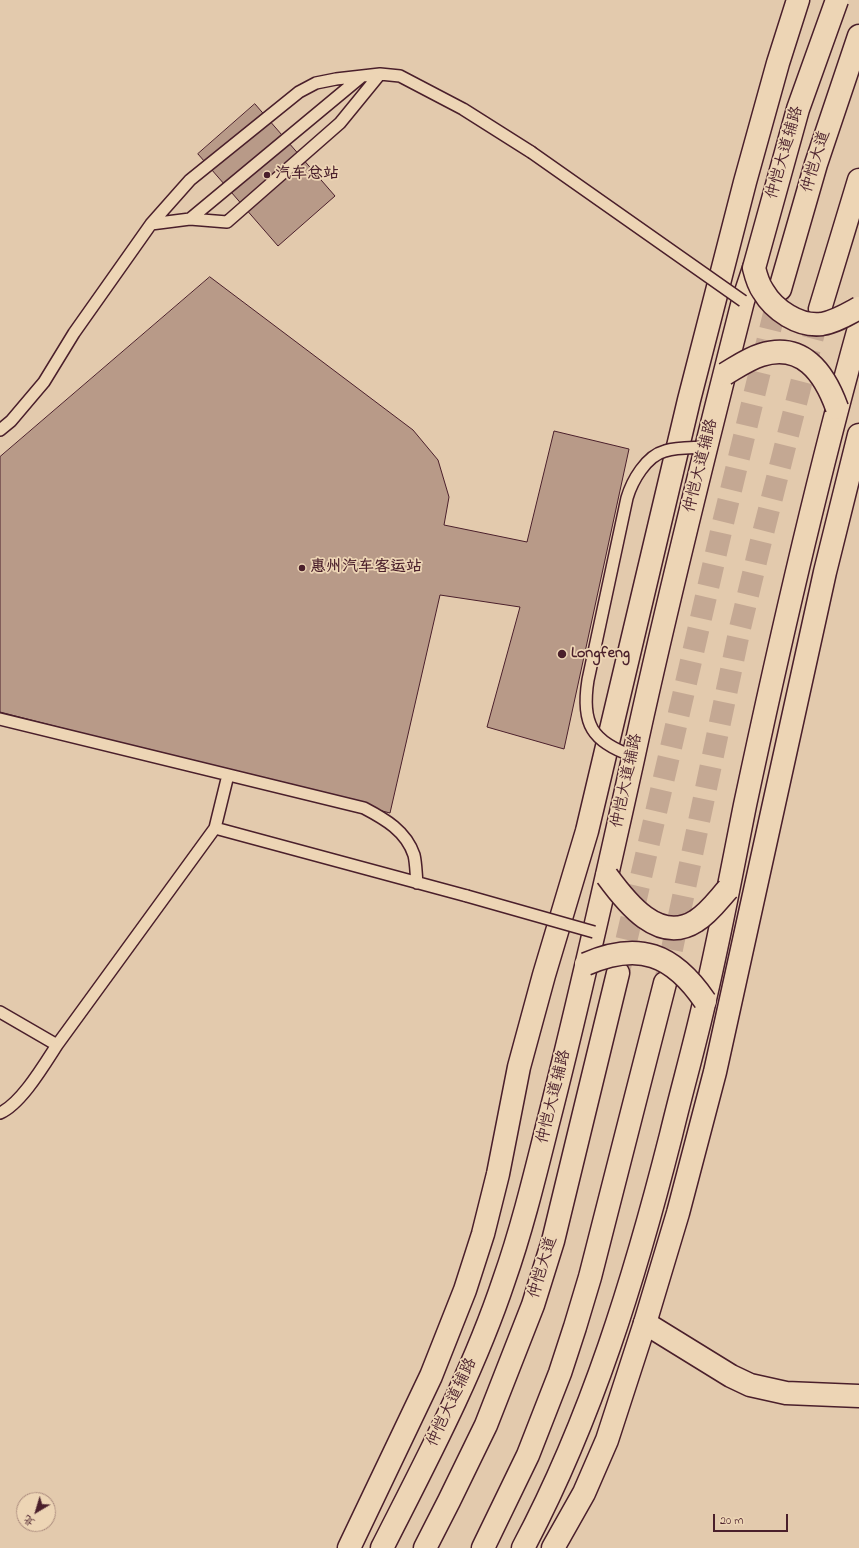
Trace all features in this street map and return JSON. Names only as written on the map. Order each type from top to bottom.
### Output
[{"type":"main road","name":"仲恺大道辅路","points":[[349,1548],[440,1354],[465,1290],[483,1234],[498,1174],[526,1038],[587,831],[689,400],[737,212],[764,113],[798,0]]},
{"type":"main road","name":"仲恺大道辅路","points":[[382,1548],[452,1408],[475,1356],[504,1281],[524,1215],[559,1083],[608,876],[661,632],[706,447],[744,301],[798,109],[837,0]]},
{"type":"main road","name":"仲恺大道","points":[[780,290],[818,157],[859,36]]},
{"type":"main road","points":[[820,309],[859,180]]},
{"type":"main road","points":[[754,268],[760,286],[768,299],[784,314],[805,323],[822,324],[859,308]]},
{"type":"main road","points":[[523,1548],[547,1502],[569,1454],[590,1401],[652,1208],[705,1001],[774,670],[837,408],[859,328]]},
{"type":"main road","points":[[725,374],[761,355],[778,351],[792,353],[807,361],[818,372],[829,389],[837,408]]},
{"type":"main road","points":[[553,1548],[578,1506],[596,1466],[620,1403],[678,1212],[713,1079],[824,580],[859,435]]},
{"type":"main road","points":[[608,876],[624,899],[638,912],[654,923],[670,927],[680,928],[694,922],[708,912],[728,889]]},
{"type":"main road","points":[[586,964],[605,957],[627,953],[650,954],[664,960],[676,969],[694,986],[705,1001]]},
{"type":"main road","name":"仲恺大道","points":[[425,1548],[486,1425],[520,1341],[553,1241],[618,973]]},
{"type":"main road","points":[[483,1548],[528,1455],[560,1373],[575,1327],[590,1277],[665,983]]},
{"type":"main road","points":[[645,1323],[739,1381],[750,1386],[786,1393],[859,1396]]},
{"type":"lane","points":[[151,224],[190,219],[227,222],[340,123],[380,74]]},
{"type":"lane","points":[[0,430],[11,421],[44,382],[74,333],[151,224],[190,180],[299,92],[316,83],[336,79],[380,74],[400,76],[425,88],[463,109],[531,152],[744,301]]},
{"type":"lane","points":[[190,219],[361,77]]},
{"type":"lane","points":[[633,756],[610,747],[602,741],[590,724],[586,708],[588,680],[627,498],[637,475],[659,454],[671,450],[706,447]]},
{"type":"lane","points":[[0,719],[364,808],[389,821],[404,836],[414,854],[418,883]]},
{"type":"lane","points":[[0,1113],[7,1110],[34,1080],[57,1045],[215,828],[228,775]]},
{"type":"lane","points":[[215,828],[594,932]]},
{"type":"lane","points":[[0,1012],[57,1045]]},
{"type":"building","name":"汽车总站","points":[[255,104],[335,196],[278,246],[198,154]]},
{"type":"building","name":"惠州汽车客运站","points":[[210,277],[413,430],[438,460],[449,497],[444,525],[527,542],[554,431],[629,449],[564,749],[487,727],[520,607],[440,595],[390,813],[0,712],[0,457]]},
{"type":"tunnel","points":[[619,972],[723,523],[780,289]]},
{"type":"tunnel","points":[[665,982],[740,628],[820,309]]},
{"type":"place","name":"汽车总站","points":[[267,175]]},
{"type":"place","name":"惠州汽车客运站","points":[[302,568]]},
{"type":"place","name":"Longfeng","points":[[562,654]]}]
